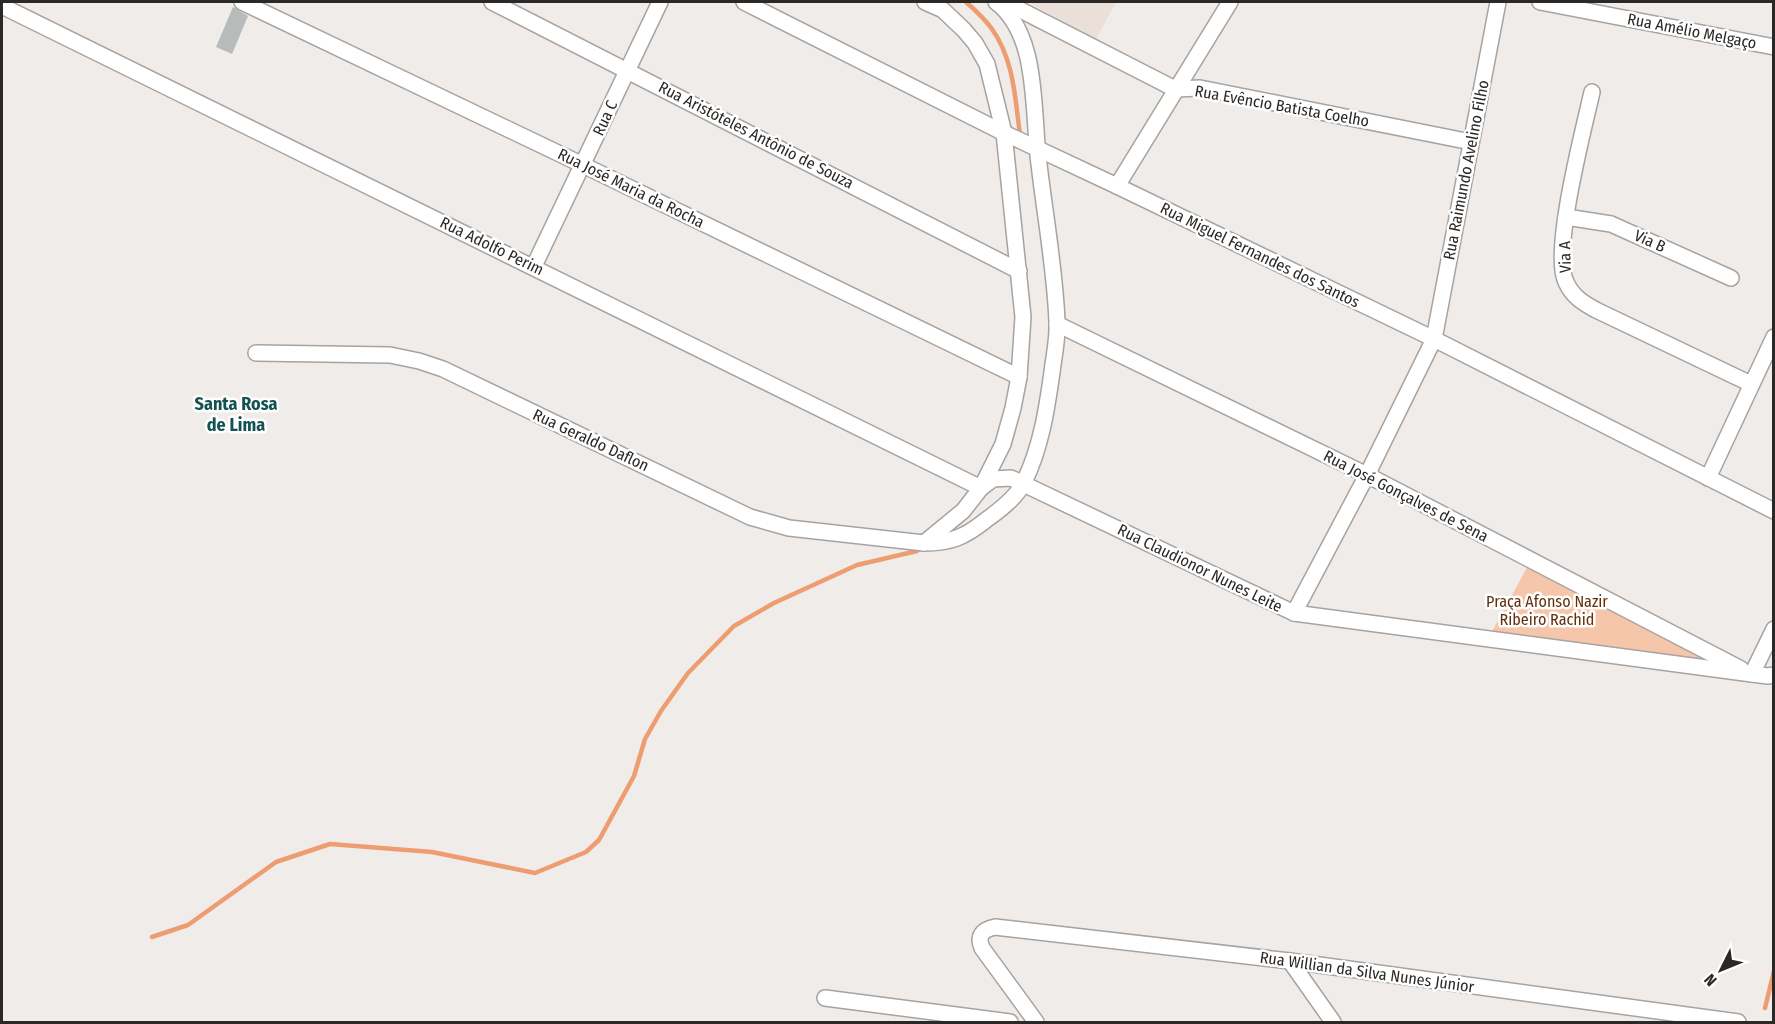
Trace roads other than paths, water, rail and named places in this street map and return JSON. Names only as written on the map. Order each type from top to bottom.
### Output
[{"type":"street","name":"Rua José Maria da Rocha","points":[[242,2],[1019,377]]},
{"type":"street","name":"Rua Aristóteles Antônio de Souza","points":[[492,2],[1019,271]]},
{"type":"street","name":"Rua C","points":[[534,266],[660,2]]},
{"type":"street","name":"Rua Miguel Fernandes dos Santos","points":[[744,2],[1004,133],[1434,339],[1773,512]]},
{"type":"street","points":[[924,543],[963,511],[981,488],[1004,444],[1019,377],[1023,317],[1004,133],[987,64],[975,43],[943,10],[925,2]]},
{"type":"street","points":[[996,2],[1006,10],[1018,29],[1034,84],[1037,149],[1057,324],[1050,388],[1040,438],[1024,483]]},
{"type":"street","name":"Rua Evêncio Batista Coelho","points":[[1005,2],[1175,89],[1200,88],[1471,142]]},
{"type":"street","points":[[1117,186],[1230,2]]},
{"type":"street","name":"Rua Raimundo Avelino Filho","points":[[1294,613],[1367,475],[1434,339],[1498,2]]},
{"type":"street","name":"Rua Amélio Melgaço","points":[[1540,2],[1773,47]]},
{"type":"street","name":"Rua Adolfo Perim","points":[[2,6],[981,488]]},
{"type":"street","name":"Via A","points":[[1592,92],[1566,217],[1562,251],[1562,272],[1566,282],[1580,301],[1596,310],[1751,384]]},
{"type":"street","name":"Via B","points":[[1566,217],[1611,224],[1731,278]]},
{"type":"street","name":"Rua José Gonçalves de Sena","points":[[1057,324],[1367,475],[1752,674]]},
{"type":"street","points":[[1708,477],[1773,337]]},
{"type":"street","name":"Rua Geraldo Daflon","points":[[256,353],[390,355],[419,361],[443,369],[750,517],[789,528],[942,543],[972,532],[1005,506],[1024,483]]},
{"type":"street","name":"Rua Claudionor Nunes Leite","points":[[981,488],[993,479],[1000,478],[1011,478],[1024,483],[1294,613],[1773,675]]},
{"type":"street","points":[[1752,674],[1773,629]]},
{"type":"street","name":"Rua Willian da Silva Nunes Júnior","points":[[1036,1023],[982,948],[979,942],[980,936],[988,928],[1290,961],[1738,1023]]},
{"type":"street","points":[[1290,961],[1333,1023]]},
{"type":"street","points":[[825,998],[1010,1023]]},
{"type":"waterway","points":[[966,2],[989,25],[1005,53],[1015,93],[1020,135]]},
{"type":"waterway","points":[[152,937],[188,925],[276,862],[330,844],[432,852],[535,873],[586,852],[599,840],[634,776],[645,739],[661,711],[688,673],[734,626],[774,603],[857,565],[917,551]]},
{"type":"waterway","points":[[1765,1008],[1774,971]]},
{"type":"district","name":"Santa Rosa de Lima","points":[[236,414]]},
{"type":"park label","name":"Praça Afonso Nazir Ribeiro Rachid","points":[[1547,610]]}]
